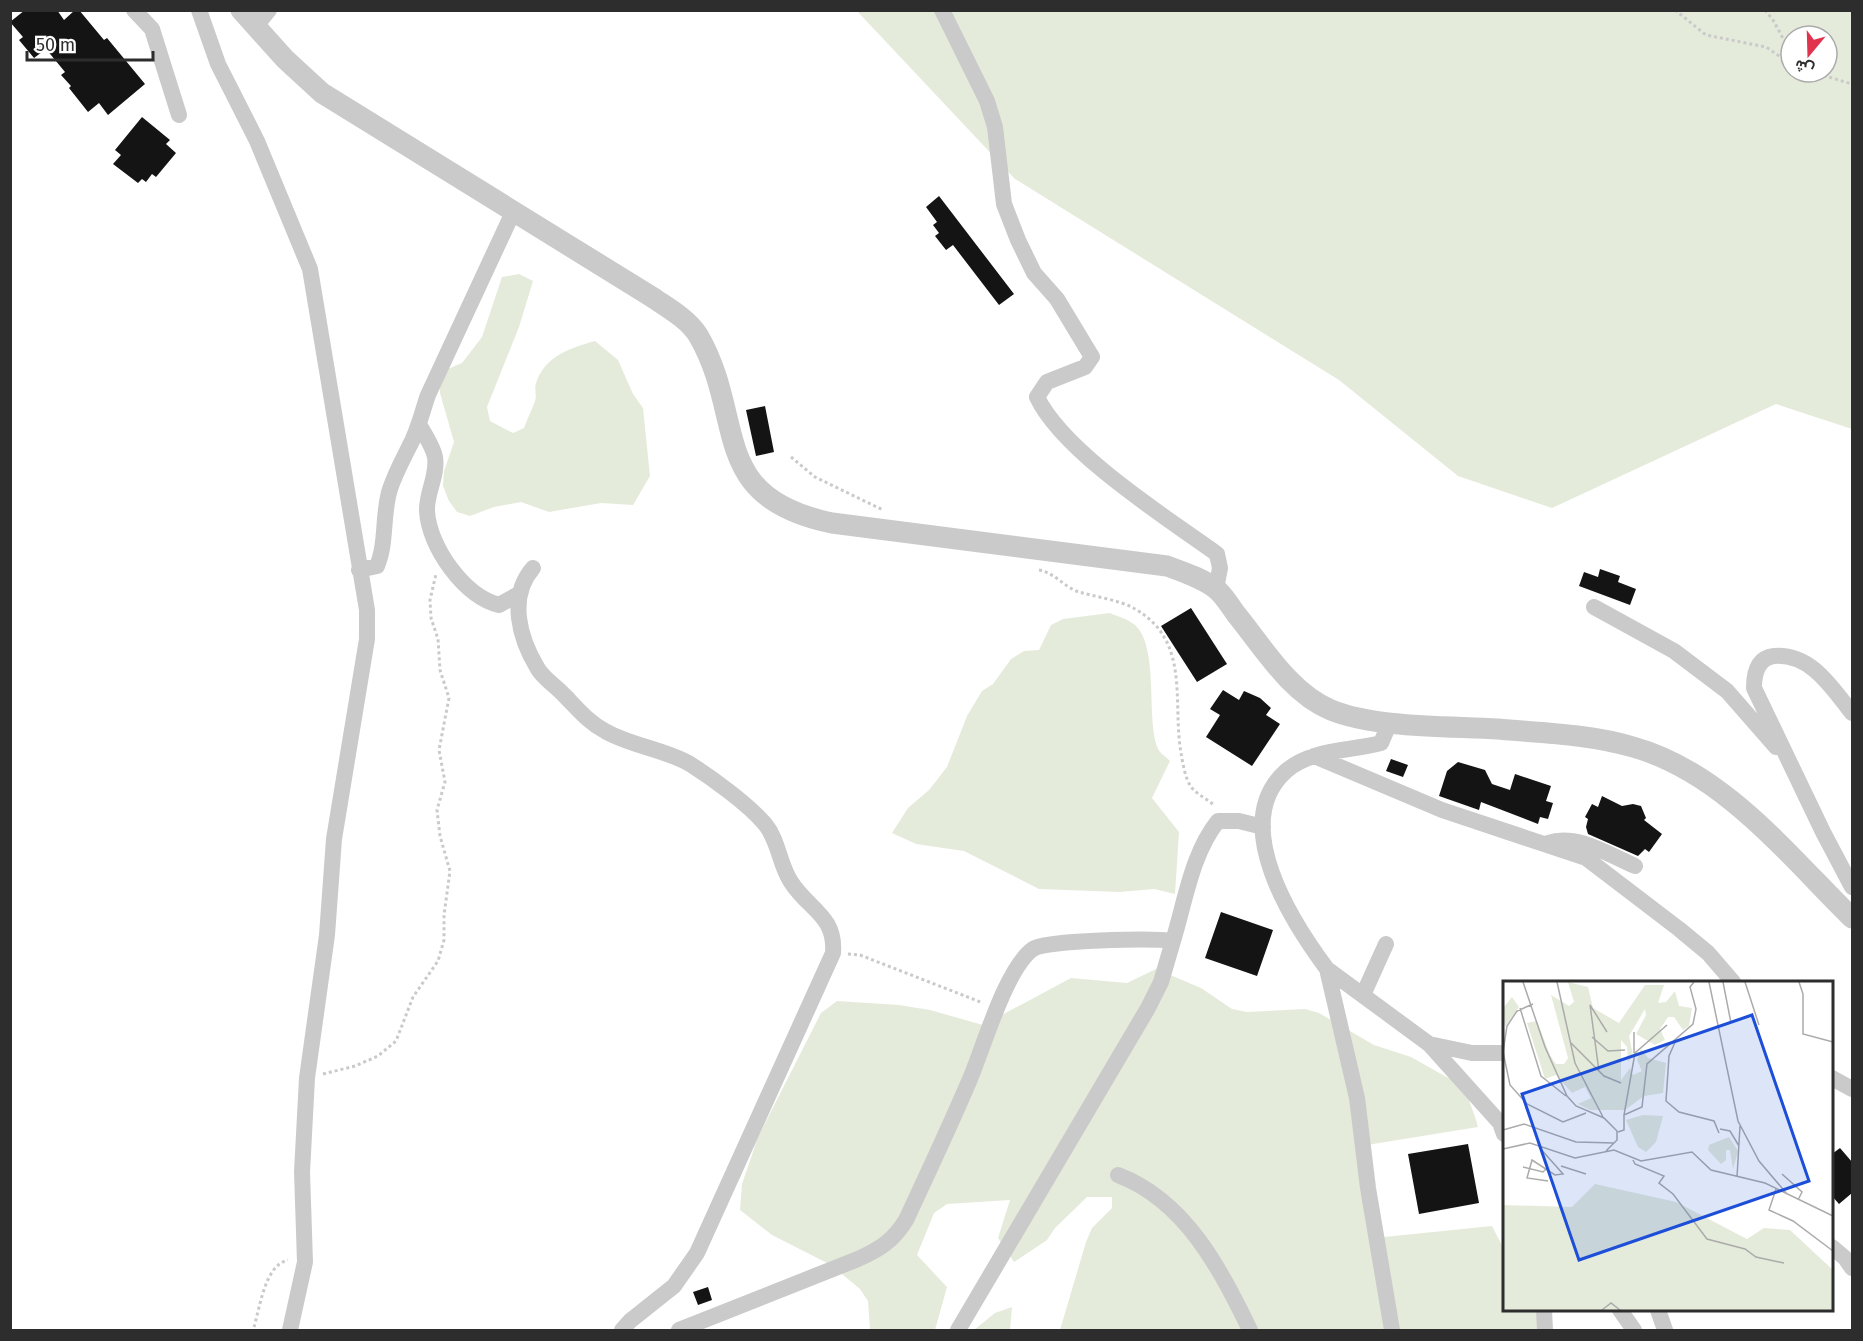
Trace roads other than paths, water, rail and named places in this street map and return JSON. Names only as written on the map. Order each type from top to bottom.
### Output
[{"type":"street","points":[[134,10],[152,29],[179,115]]},
{"type":"street","points":[[199,10],[218,64],[257,141],[310,269],[367,610],[367,639],[334,839],[327,935],[307,1078],[302,1162],[305,1262],[290,1330]]},
{"type":"street","points":[[241,10],[262,18],[285,59],[322,93],[514,210],[652,297],[685,321],[697,333],[709,359],[741,466],[756,488],[776,504],[802,517],[908,534],[1167,566],[1190,575],[1216,590],[1302,691],[1332,710],[1390,722],[1569,735],[1634,747],[1699,777],[1731,800],[1852,918]]},
{"type":"street","points":[[942,10],[987,101],[995,128],[1004,204],[1018,240],[1034,273],[1057,299],[1092,357],[1086,367],[1047,382],[1037,397],[1041,406],[1045,414],[1083,452],[1131,492],[1217,554],[1220,568],[1216,590]]},
{"type":"street","points":[[359,570],[377,566],[382,556],[389,491],[419,424],[428,395],[514,210]]},
{"type":"street","points":[[419,424],[435,457],[434,480],[427,510],[432,535],[443,558],[488,602],[499,605],[517,596]]},
{"type":"street","points":[[533,568],[525,578],[517,596],[519,619],[539,671],[589,721],[624,741],[688,763],[765,824],[775,840],[790,881],[825,920],[834,936],[832,953],[697,1253],[674,1286],[622,1330]]},
{"type":"street","points":[[1594,607],[1674,651],[1726,691],[1790,764]]},
{"type":"street","points":[[1852,713],[1823,678],[1795,657],[1769,656],[1760,663],[1754,674],[1754,688],[1852,887]]},
{"type":"street","points":[[1390,722],[1381,743],[1314,756],[1286,771],[1273,789],[1263,827],[1269,870],[1315,953],[1327,969],[1429,1044],[1503,1122]]},
{"type":"street","points":[[1314,756],[1442,810],[1586,858],[1605,870],[1708,953],[1732,981]]},
{"type":"street","points":[[957,1330],[1148,1008],[1161,982],[1200,852],[1218,821],[1239,821],[1263,827]]},
{"type":"street","points":[[1545,844],[1558,840],[1578,842],[1635,866]]},
{"type":"street","points":[[679,1330],[858,1259],[895,1238],[919,1191],[1017,965],[1035,946],[1133,939],[1173,941]]},
{"type":"street","points":[[1363,996],[1386,944]]},
{"type":"street","points":[[1327,969],[1357,1098],[1368,1188],[1392,1330]]},
{"type":"street","points":[[1429,1044],[1472,1053],[1492,1055],[1503,1053]]},
{"type":"street","points":[[1833,1079],[1852,1089]]},
{"type":"street","points":[[1118,1175],[1155,1195],[1179,1215],[1222,1273],[1239,1323],[1250,1330]]},
{"type":"street","points":[[1833,1248],[1852,1268]]},
{"type":"street","points":[[1544,1311],[1545,1330]]},
{"type":"street","points":[[1621,1311],[1634,1330]]},
{"type":"street","points":[[1658,1311],[1665,1330]]}]
